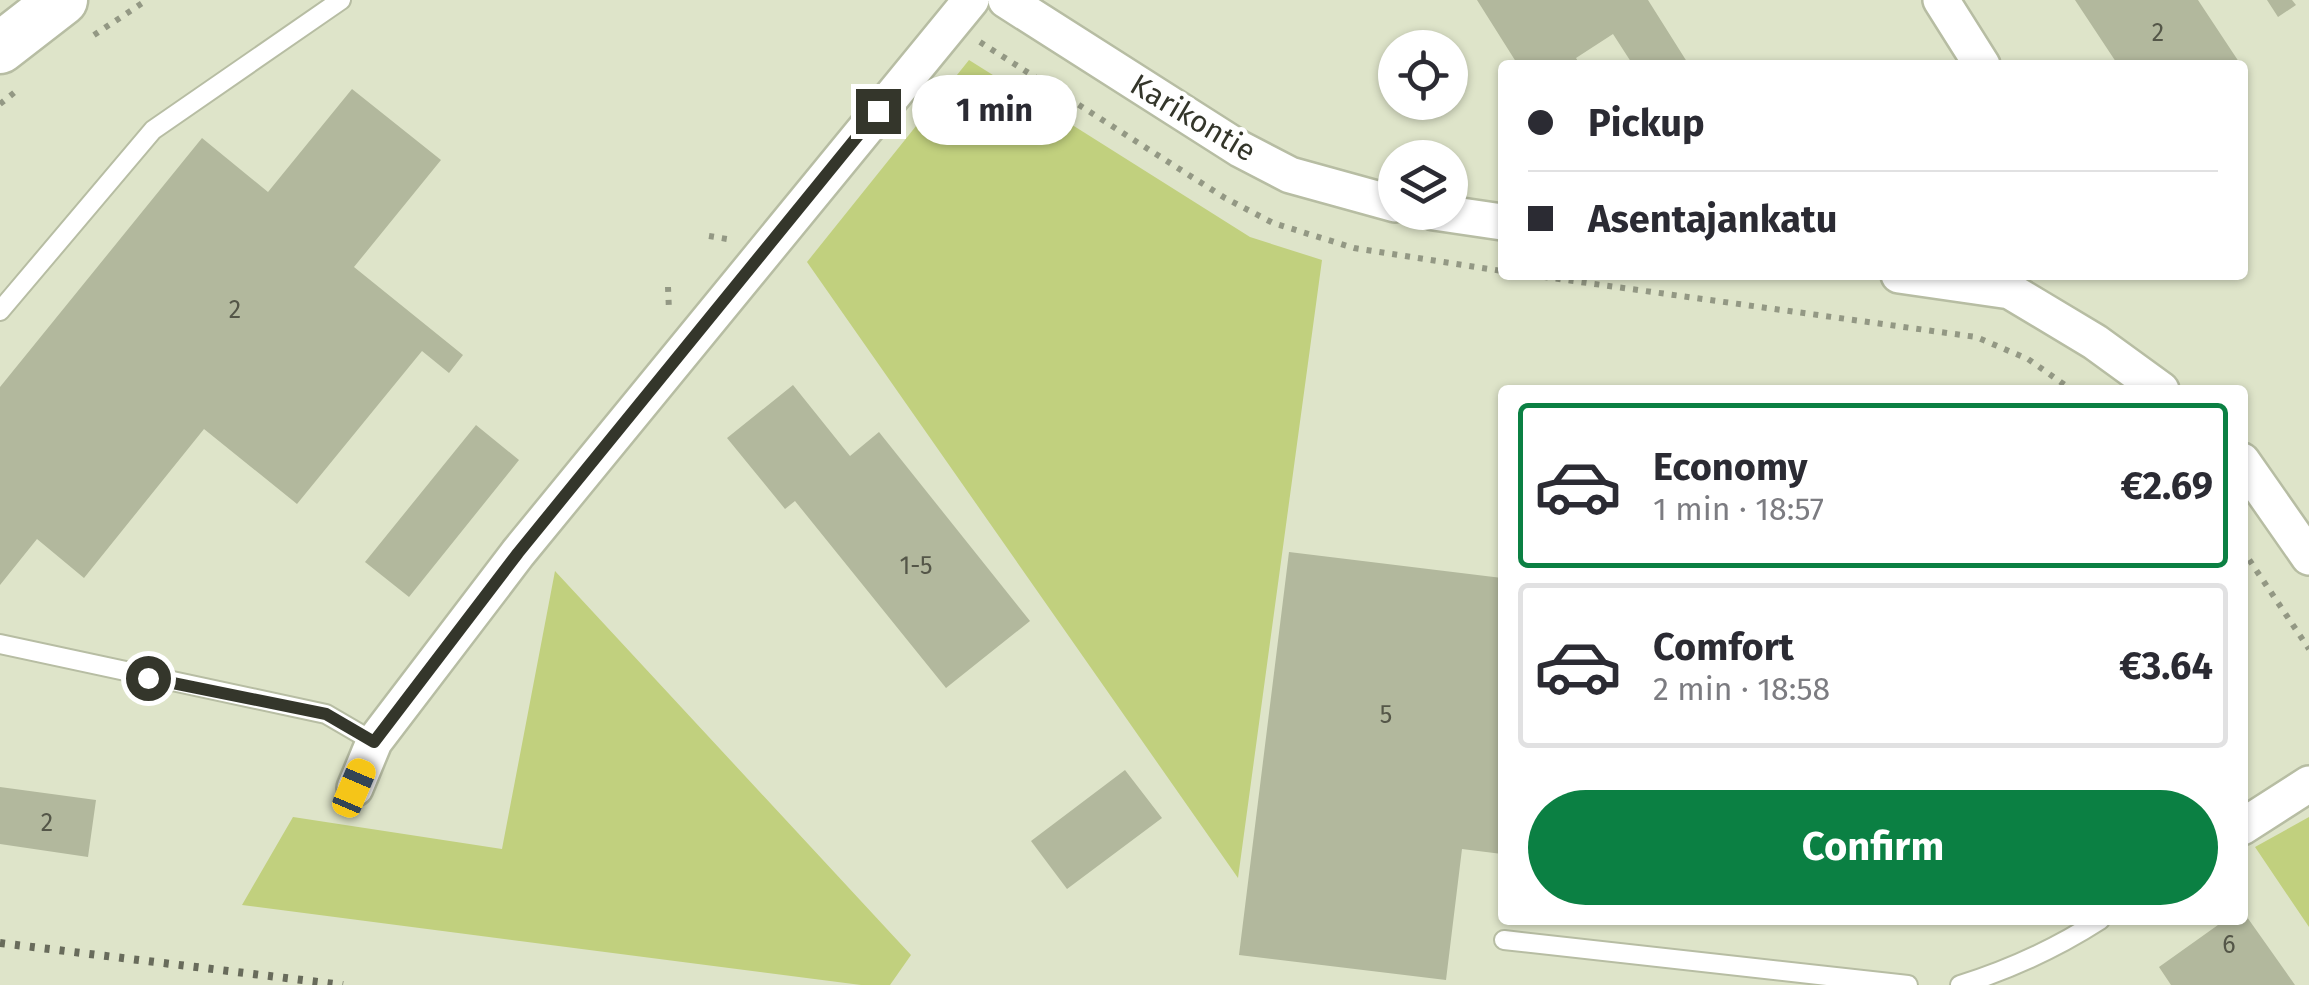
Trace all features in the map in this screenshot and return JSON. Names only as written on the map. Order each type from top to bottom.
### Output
[{"type":"main road","points":[[0,48],[62,0]]},
{"type":"street","points":[[354,788],[374,742],[530,538],[971,0]]},
{"type":"street","points":[[1940,0],[1979,60]]},
{"type":"street","name":"Karikontie","points":[[1009,1],[1274,166],[1336,190],[1378,200]]},
{"type":"street","points":[[1468,217],[1498,221]]},
{"type":"street","points":[[1970,280],[2013,283],[2154,385]]},
{"type":"street","points":[[2248,470],[2309,557]]},
{"type":"street","points":[[2248,824],[2309,784]]},
{"type":"lane","points":[[0,311],[153,130],[341,0]]},
{"type":"lane","points":[[0,644],[326,714],[374,742]]},
{"type":"lane","points":[[1960,985],[2025,963],[2091,925]]},
{"type":"lane","points":[[1504,940],[1908,985]]},
{"type":"path","points":[[1566,280],[1976,337],[2028,359],[2065,385]]},
{"type":"path","points":[[2248,557],[2309,649]]},
{"type":"green space","points":[[969,60],[1250,237],[1322,260],[1238,878],[807,262]]},
{"type":"green space","points":[[555,571],[911,955],[890,985],[861,985],[242,905],[293,817],[502,849]]},
{"type":"green space","points":[[2309,817],[2309,927],[2255,847]]},
{"type":"building","points":[[1477,0],[1648,0],[1686,60],[1630,60],[1613,34],[1577,60],[1515,60]]},
{"type":"building","points":[[2075,0],[2198,0],[2238,60],[2115,60]]},
{"type":"building","points":[[2267,0],[2292,0],[2296,5],[2278,17]]},
{"type":"building","points":[[352,89],[441,160],[354,267],[463,355],[449,373],[422,351],[297,504],[204,429],[84,578],[37,539],[0,585],[0,387],[202,138],[268,192]]},
{"type":"building","points":[[793,385],[850,456],[879,432],[1030,621],[946,688],[795,501],[785,509],[727,438]]},
{"type":"building","points":[[476,425],[519,460],[409,597],[365,562]]},
{"type":"building","points":[[1289,552],[1498,578],[1498,854],[1462,849],[1446,980],[1239,955]]},
{"type":"building","points":[[1125,770],[1162,818],[1067,889],[1031,841]]},
{"type":"building","points":[[0,787],[96,800],[88,857],[0,844]]},
{"type":"building","points":[[2248,918],[2295,985],[2171,985],[2159,967],[2218,925],[2248,925]]},
{"type":"railway","points":[[0,943],[343,985]]},
{"type":"route","points":[[148,678],[326,714],[374,742],[518,553],[878,111]]}]
